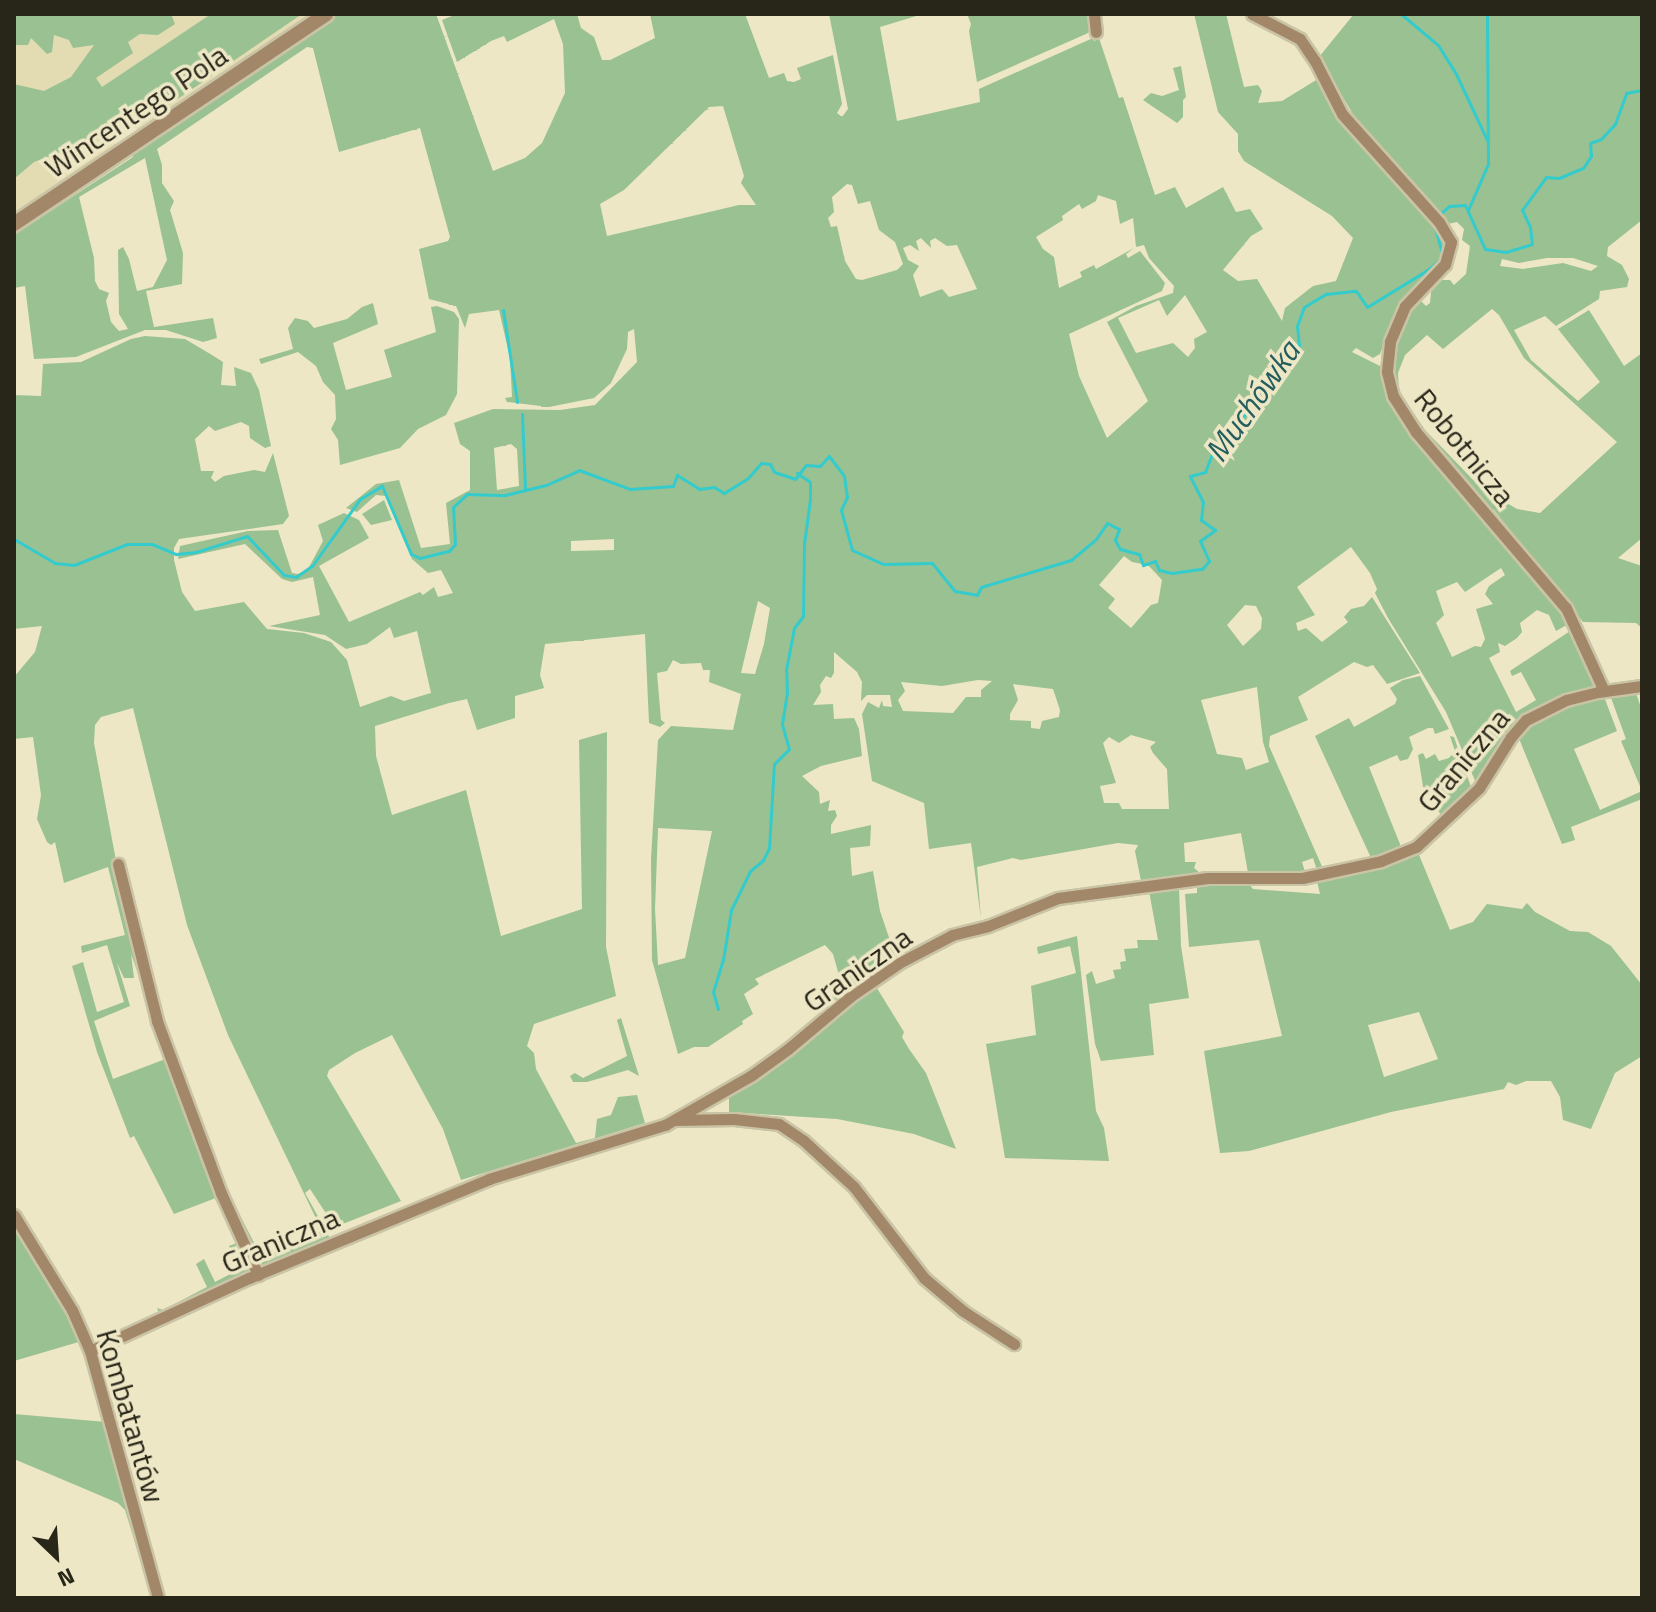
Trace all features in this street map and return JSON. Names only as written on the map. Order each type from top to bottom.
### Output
[{"type":"street","name":"Wincentego Pola","points":[[14,224],[326,14]]},
{"type":"street","points":[[1094,14],[1096,32]]},
{"type":"street","name":"Robotnicza","points":[[1252,14],[1300,39],[1342,114],[1434,217],[1451,242],[1445,264],[1405,306],[1390,342],[1387,372],[1393,396],[1416,432],[1566,608],[1604,691]]},
{"type":"street","name":"Graniczna","points":[[90,1351],[258,1275],[489,1179],[621,1141],[674,1120],[752,1075],[851,996],[899,963],[952,935],[988,926],[1058,898],[1208,878],[1313,876],[1381,861],[1416,847],[1477,791],[1511,737],[1526,720],[1566,700],[1642,686]]},
{"type":"street","points":[[118,864],[157,1021],[221,1193],[258,1275]]},
{"type":"street","points":[[674,1120],[734,1119],[779,1124],[804,1141],[854,1187],[924,1278],[963,1311],[1014,1344]]},
{"type":"street","name":"Kombatantów","points":[[14,1215],[72,1310],[90,1351],[158,1598]]},
{"type":"shaded area","points":[[14,14],[314,14],[143,131],[127,125],[115,134],[115,151],[14,216]]},
{"type":"green space","points":[[14,14],[171,14],[175,24],[158,35],[140,34],[128,42],[133,53],[96,78],[102,87],[211,14],[302,14],[141,124],[124,117],[115,120],[91,145],[75,147],[34,162],[14,179],[14,84],[44,91],[71,77],[94,45],[73,48],[69,40],[54,35],[52,52],[47,54],[31,38],[28,45],[14,45]]},
{"type":"green space","points":[[333,14],[436,14],[493,171],[525,158],[542,143],[565,93],[563,44],[554,19],[507,42],[504,36],[491,41],[457,62],[442,20],[457,14],[577,14],[581,28],[594,37],[602,60],[610,60],[655,38],[650,14],[745,14],[769,78],[784,73],[787,81],[794,82],[801,79],[797,68],[833,55],[842,104],[837,113],[842,117],[848,109],[829,14],[923,14],[880,27],[897,121],[980,102],[979,89],[1099,38],[1119,98],[1123,97],[1155,195],[1175,187],[1186,208],[1223,187],[1236,212],[1250,209],[1263,229],[1251,236],[1223,270],[1238,281],[1257,279],[1282,321],[1285,308],[1313,286],[1336,281],[1353,238],[1332,216],[1244,161],[1238,151],[1238,134],[1218,112],[1194,14],[1226,14],[1244,87],[1258,85],[1262,91],[1258,103],[1282,101],[1321,77],[1342,114],[1432,215],[1436,209],[1357,121],[1319,57],[1354,14],[1642,14],[1642,220],[1608,247],[1607,256],[1622,265],[1629,279],[1627,287],[1600,291],[1599,299],[1556,326],[1545,316],[1514,330],[1531,360],[1578,401],[1600,382],[1558,329],[1589,310],[1624,366],[1642,353],[1642,538],[1618,558],[1642,566],[1642,628],[1636,623],[1583,622],[1494,510],[1488,508],[1449,458],[1418,427],[1397,393],[1393,374],[1396,343],[1410,310],[1419,299],[1426,306],[1430,303],[1431,292],[1442,280],[1450,280],[1454,285],[1466,274],[1470,246],[1462,240],[1464,229],[1457,222],[1448,224],[1440,231],[1446,245],[1442,261],[1401,302],[1380,354],[1373,358],[1356,348],[1352,352],[1382,367],[1392,396],[1574,621],[1556,631],[1549,615],[1537,610],[1520,623],[1522,632],[1517,638],[1505,646],[1498,643],[1500,652],[1489,658],[1516,712],[1536,700],[1521,672],[1512,676],[1510,671],[1576,627],[1586,661],[1583,660],[1596,685],[1542,707],[1476,783],[1446,712],[1388,618],[1375,593],[1377,589],[1370,573],[1351,547],[1297,587],[1315,615],[1296,623],[1298,631],[1306,628],[1322,642],[1348,622],[1344,617],[1351,609],[1364,606],[1372,597],[1420,673],[1387,684],[1373,665],[1367,667],[1354,662],[1298,697],[1308,720],[1270,736],[1269,746],[1324,871],[1318,873],[1313,858],[1302,862],[1306,875],[1248,873],[1241,833],[1184,843],[1185,862],[1196,862],[1194,868],[1200,873],[1141,881],[1135,851],[1138,845],[1118,843],[1021,860],[1013,858],[977,867],[981,919],[971,843],[929,849],[924,803],[872,781],[862,714],[868,702],[879,708],[882,700],[883,706],[892,707],[890,695],[867,695],[861,701],[862,682],[857,672],[834,652],[834,673],[831,678],[826,676],[820,685],[821,692],[813,705],[833,704],[834,719],[854,718],[859,729],[862,756],[821,766],[802,776],[819,792],[820,804],[830,800],[828,811],[835,810],[837,816],[831,825],[831,834],[871,825],[870,846],[850,848],[852,876],[873,871],[880,911],[896,958],[849,991],[829,1010],[824,1004],[842,986],[833,954],[825,945],[755,979],[759,984],[744,994],[753,1014],[742,1021],[743,1024],[708,1047],[694,1047],[678,1054],[652,960],[651,859],[658,740],[671,726],[733,730],[741,694],[709,682],[710,670],[703,670],[701,663],[681,664],[673,660],[667,671],[657,673],[661,720],[665,723],[660,727],[649,723],[645,634],[545,644],[540,675],[544,688],[515,696],[515,718],[477,730],[467,699],[449,703],[375,726],[376,756],[392,815],[466,790],[501,936],[582,909],[579,740],[607,732],[606,947],[616,996],[534,1024],[527,1046],[534,1053],[536,1069],[576,1143],[595,1138],[597,1119],[611,1115],[618,1097],[637,1095],[645,1123],[461,1180],[443,1129],[392,1035],[355,1053],[329,1070],[327,1076],[401,1201],[335,1227],[310,1189],[305,1193],[331,1240],[264,1269],[259,1266],[230,1196],[262,1258],[322,1231],[228,1035],[187,925],[133,708],[101,717],[95,725],[94,743],[123,898],[148,1001],[131,954],[134,978],[124,978],[117,963],[130,1006],[94,1021],[113,1079],[168,1058],[221,1196],[174,1214],[134,1136],[130,1138],[97,1052],[72,966],[83,962],[97,1012],[124,1002],[107,945],[82,953],[81,946],[125,935],[108,867],[64,883],[55,842],[51,845],[47,842],[37,819],[41,795],[33,737],[14,739],[14,677],[35,652],[42,626],[14,629],[14,395],[41,396],[43,364],[81,362],[131,339],[145,336],[185,339],[223,362],[221,385],[236,386],[234,367],[251,373],[259,390],[271,446],[265,448],[250,438],[249,426],[241,422],[215,431],[209,426],[195,439],[201,471],[214,471],[211,478],[215,482],[224,476],[254,470],[265,472],[273,453],[289,516],[283,524],[179,539],[174,548],[174,560],[182,592],[195,611],[244,602],[267,629],[304,633],[331,642],[347,660],[360,707],[391,696],[404,701],[431,693],[417,631],[394,638],[390,627],[367,644],[346,649],[325,635],[269,626],[320,615],[313,577],[292,582],[282,579],[245,544],[178,559],[180,546],[248,531],[278,530],[292,573],[298,574],[308,569],[323,541],[318,525],[344,513],[359,520],[369,538],[319,566],[349,622],[420,592],[423,595],[434,587],[438,597],[453,593],[441,570],[428,573],[412,559],[386,496],[376,495],[357,512],[346,508],[376,484],[399,480],[421,548],[450,544],[446,503],[470,490],[470,451],[460,444],[454,423],[493,409],[560,410],[595,405],[637,362],[634,329],[628,332],[627,349],[611,383],[594,398],[549,407],[507,402],[505,398],[512,397],[510,358],[499,310],[469,314],[465,328],[456,306],[429,299],[419,249],[448,241],[450,237],[420,128],[339,152],[313,48],[307,47],[157,149],[162,165],[162,183],[174,201],[170,210],[183,253],[182,284],[146,291],[154,327],[213,318],[217,338],[203,342],[166,330],[145,330],[76,357],[34,359],[25,286],[14,288],[14,235],[133,157],[132,151]],"holes":[[[723,106],[744,176],[741,183],[756,205],[739,205],[607,236],[600,204],[624,190],[709,107]],[[145,158],[167,260],[153,287],[137,291],[129,259],[123,247],[118,250],[119,314],[128,329],[119,331],[111,322],[106,301],[109,293],[99,289],[95,281],[94,258],[79,197]],[[847,184],[852,185],[858,204],[870,201],[879,230],[895,242],[903,264],[897,270],[856,279],[845,261],[837,226],[831,227],[828,218],[834,212],[832,197]],[[1098,195],[1116,201],[1120,224],[1133,218],[1136,247],[1144,245],[1149,258],[1174,286],[1173,293],[1136,306],[1107,322],[1148,401],[1107,438],[1079,376],[1069,334],[1162,291],[1165,283],[1140,251],[1128,258],[1126,254],[1134,248],[1096,269],[1094,265],[1080,272],[1082,277],[1059,288],[1054,257],[1043,249],[1036,237],[1063,220],[1062,216],[1079,204],[1082,209],[1096,201]],[[921,238],[931,248],[930,241],[935,238],[947,246],[957,245],[977,289],[949,297],[942,289],[920,297],[913,275],[919,266],[908,260],[903,248],[910,245],[919,251],[916,241]],[[1547,258],[1573,258],[1598,266],[1591,271],[1563,263],[1523,269],[1500,266],[1502,259],[1519,263]],[[1185,295],[1207,332],[1194,339],[1195,348],[1188,357],[1173,343],[1136,353],[1118,318],[1159,300],[1167,316]],[[1492,309],[1499,315],[1524,358],[1617,442],[1540,513],[1517,509],[1481,488],[1425,430],[1399,392],[1398,373],[1405,355],[1427,335],[1443,349]],[[511,444],[517,449],[519,486],[497,490],[494,448]],[[614,539],[614,550],[571,551],[571,541]],[[1124,556],[1132,562],[1148,565],[1162,580],[1158,603],[1151,605],[1131,628],[1108,608],[1115,599],[1099,585]],[[1501,568],[1505,575],[1489,586],[1485,594],[1493,604],[1476,609],[1485,639],[1481,647],[1475,646],[1452,657],[1436,623],[1444,615],[1436,591],[1457,582],[1465,592]],[[758,601],[770,608],[755,674],[741,673]],[[1245,605],[1256,606],[1262,618],[1261,629],[1243,646],[1227,625]],[[992,681],[981,690],[981,697],[966,697],[953,713],[903,711],[898,700],[905,691],[901,682],[942,686]],[[1013,684],[1053,689],[1060,710],[1059,717],[1042,721],[1040,729],[1031,728],[1031,721],[1010,720],[1018,700]],[[1257,687],[1263,742],[1269,762],[1246,770],[1242,758],[1217,754],[1201,700]],[[1131,735],[1156,742],[1150,747],[1167,769],[1169,809],[1122,809],[1119,803],[1104,803],[1100,786],[1116,783],[1103,743],[1109,737],[1119,743]],[[658,828],[712,831],[685,958],[658,965],[655,909]]]},
{"type":"green space","points":[[967,14],[1092,14],[1091,31],[977,82],[969,31],[971,24]]},
{"type":"green space","points":[[1181,66],[1186,97],[1183,100],[1183,117],[1177,123],[1143,100],[1151,93],[1162,96],[1179,90],[1173,68]]},
{"type":"green space","points":[[373,303],[378,324],[333,343],[346,390],[392,377],[384,350],[436,332],[431,307],[437,306],[454,312],[459,319],[457,394],[446,415],[418,429],[400,448],[340,465],[338,440],[331,429],[336,419],[335,395],[323,382],[316,366],[298,352],[261,364],[259,359],[293,349],[288,328],[295,318],[308,321],[314,328],[347,319]]},
{"type":"green space","points":[[384,500],[392,520],[371,525],[362,514]]},
{"type":"green space","points":[[1420,676],[1449,729],[1435,734],[1433,728],[1428,728],[1409,737],[1413,749],[1408,759],[1400,761],[1397,755],[1369,767],[1402,849],[1372,860],[1315,736],[1349,718],[1354,727],[1395,704],[1397,699],[1390,688],[1403,680]]},
{"type":"green space","points":[[1635,690],[1642,711],[1642,791],[1621,741],[1626,739],[1610,695]]},
{"type":"green space","points":[[1603,694],[1617,731],[1574,749],[1600,810],[1642,791],[1642,799],[1571,827],[1575,840],[1562,844],[1518,736],[1531,723],[1564,704]]},
{"type":"green space","points":[[1450,736],[1454,737],[1472,790],[1442,816],[1430,800],[1430,791],[1423,787],[1418,755],[1423,753],[1426,759],[1435,754],[1439,761],[1449,758],[1455,751]]},
{"type":"green space","points":[[1417,850],[1450,930],[1473,922],[1487,904],[1522,909],[1527,903],[1535,912],[1570,931],[1588,932],[1611,946],[1642,985],[1642,1056],[1615,1073],[1591,1129],[1563,1120],[1560,1097],[1551,1081],[1526,1081],[1516,1085],[1508,1082],[1504,1089],[1391,1112],[1249,1151],[1220,1153],[1204,1051],[1282,1036],[1259,940],[1189,947],[1185,894],[1197,893],[1197,880],[1246,881],[1253,889],[1320,894],[1317,881],[1373,868]],"holes":[[[1419,1012],[1438,1059],[1384,1077],[1368,1025]]]},
{"type":"green space","points":[[1179,887],[1181,946],[1189,998],[1149,1004],[1154,1055],[1101,1061],[1095,1044],[1086,975],[1092,971],[1096,984],[1115,978],[1113,970],[1121,969],[1120,962],[1126,961],[1124,949],[1138,948],[1137,940],[1158,940],[1149,891]]},
{"type":"green space","points":[[1077,936],[1096,1111],[1104,1128],[1109,1161],[1005,1158],[986,1044],[1036,1035],[1031,986],[1076,973],[1070,946],[1038,954],[1037,947]]},
{"type":"green space","points":[[875,985],[904,1032],[902,1037],[926,1073],[956,1149],[914,1134],[837,1119],[729,1112],[729,1097],[798,1052],[851,1000]]},
{"type":"green space","points":[[621,1018],[639,1076],[628,1070],[587,1082],[573,1082],[570,1076],[575,1073],[583,1078],[627,1056],[617,1020]]},
{"type":"green space","points":[[14,1223],[71,1315],[82,1341],[14,1361]]},
{"type":"green space","points":[[242,1241],[252,1274],[159,1313],[157,1308],[163,1310],[207,1287],[196,1264],[204,1259],[215,1282],[240,1269],[229,1246]]},
{"type":"green space","points":[[14,1414],[106,1422],[155,1598],[152,1598],[125,1510],[118,1503],[14,1459]]},
{"type":"waterway","points":[[1401,14],[1438,45],[1456,74],[1487,140]]},
{"type":"waterway","points":[[1468,210],[1488,164],[1487,14]]},
{"type":"waterway","name":"Muchówka","points":[[1439,215],[1449,206],[1465,205],[1485,249],[1506,252],[1532,244],[1530,227],[1522,210],[1546,177],[1559,178],[1583,168],[1591,156],[1590,143],[1601,139],[1615,124],[1626,93],[1642,90]]},
{"type":"waterway","name":"Muchówka","points":[[14,539],[55,563],[74,565],[127,544],[152,544],[176,554],[196,552],[247,536],[284,575],[296,577],[312,566],[360,499],[382,486],[411,554],[420,558],[449,551],[455,544],[453,507],[467,494],[505,495],[546,485],[579,470],[630,489],[673,486],[677,475],[699,489],[714,487],[724,493],[748,478],[761,463],[770,464],[774,472],[795,479],[806,465],[820,466],[829,456],[844,476],[847,497],[841,510],[852,550],[883,564],[932,563],[955,591],[977,595],[981,587],[1071,560],[1096,539],[1107,523],[1119,529],[1115,540],[1120,549],[1139,554],[1143,565],[1155,561],[1159,570],[1172,573],[1202,569],[1209,561],[1200,541],[1215,530],[1201,520],[1203,502],[1190,476],[1205,472],[1212,454],[1254,403],[1253,389],[1274,364],[1288,360],[1299,345],[1297,326],[1304,307],[1326,294],[1356,291],[1367,307],[1429,269],[1443,257],[1433,220]]},
{"type":"waterway","points":[[503,310],[517,402]]},
{"type":"waterway","points":[[522,414],[525,490]]},
{"type":"waterway","points":[[718,1009],[713,992],[723,960],[731,910],[750,871],[763,860],[769,848],[774,764],[789,749],[782,724],[787,693],[786,670],[794,628],[803,616],[804,544],[810,499],[810,482],[797,473]]}]
